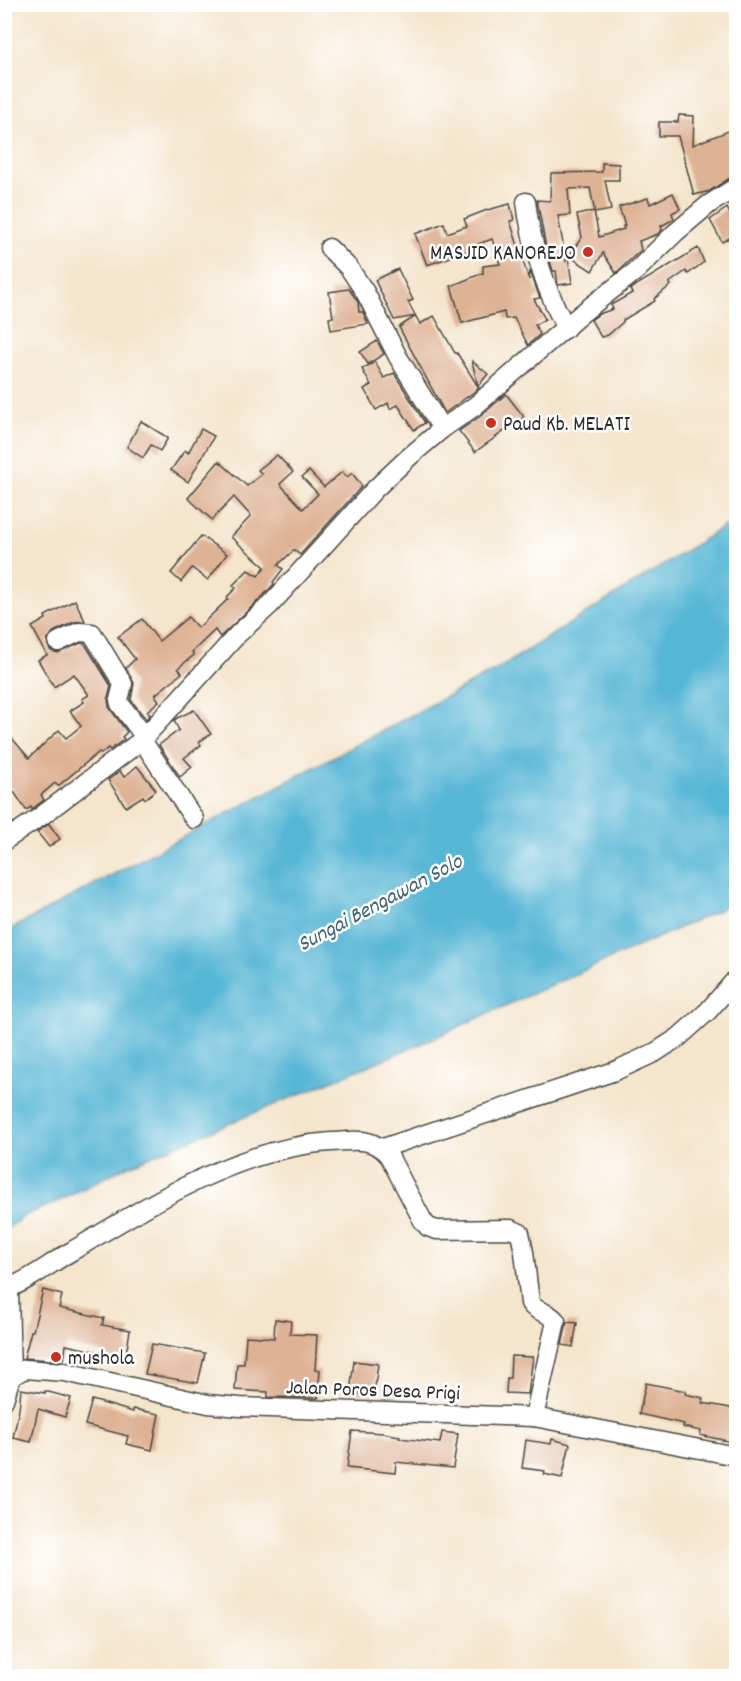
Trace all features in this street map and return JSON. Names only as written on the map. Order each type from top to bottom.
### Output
[{"type":"street","points":[[4,841],[40,817],[143,738],[238,634],[270,605],[317,555],[375,489],[409,457],[442,429],[476,406],[636,271],[708,205],[736,187]]},
{"type":"street","points":[[526,202],[530,236],[540,271],[551,301],[566,328]]},
{"type":"street","points":[[329,248],[349,268],[365,292],[398,357],[442,429]]},
{"type":"street","points":[[58,642],[79,632],[92,633],[123,684],[120,704],[194,819]]},
{"type":"street","points":[[382,1148],[615,1071],[656,1052],[708,1011],[736,979]]},
{"type":"street","points":[[4,1400],[11,1377],[7,1290],[148,1207],[230,1166],[275,1151],[315,1143],[359,1140],[371,1142],[382,1148],[389,1156],[428,1227],[438,1230],[510,1229],[520,1233],[530,1303],[532,1307],[550,1315],[556,1321],[534,1417]]},
{"type":"street","name":"Jalan Poros Desa Prigi","points":[[11,1377],[25,1369],[65,1372],[208,1404],[240,1407],[534,1417],[736,1456]]},
{"type":"water","name":"Sungai Bengawan Solo","points":[[736,519],[736,899],[717,911],[418,1045],[127,1166],[57,1202],[26,1215],[5,1230],[5,932],[496,670]]},
{"type":"building","points":[[679,115],[694,116],[693,145],[736,128],[736,156],[731,158],[736,176],[710,191],[694,195],[678,136],[659,136],[659,122],[678,122]]},
{"type":"building","points":[[602,163],[619,164],[619,180],[605,180],[611,210],[595,213],[590,188],[568,189],[570,215],[558,216],[572,283],[558,285],[556,271],[553,271],[546,248],[537,200],[550,201],[551,173],[602,172]]},
{"type":"building","points":[[673,193],[680,209],[672,213],[674,219],[661,226],[662,230],[658,234],[639,241],[641,250],[616,273],[603,253],[592,271],[569,256],[582,237],[577,215],[594,211],[599,237],[624,229],[619,207],[648,198],[650,204]]},
{"type":"building","points":[[510,204],[514,220],[510,221],[529,280],[530,271],[540,298],[534,299],[545,319],[535,325],[540,334],[528,345],[514,318],[505,319],[504,312],[462,323],[451,286],[483,273],[483,266],[500,264],[492,239],[473,246],[474,249],[427,265],[415,234],[444,223],[447,233],[467,226],[464,219]]},
{"type":"building","points":[[727,208],[736,225],[736,234],[722,242],[710,220]]},
{"type":"building","points":[[698,248],[704,262],[688,274],[686,271],[669,283],[671,285],[654,299],[655,301],[623,320],[608,335],[601,337],[591,320],[613,309],[611,305],[632,293],[630,290],[635,286]]},
{"type":"building","points":[[398,269],[413,300],[408,302],[416,316],[394,320],[375,280]]},
{"type":"building","points":[[349,289],[358,302],[359,312],[363,312],[368,324],[331,330],[329,318],[333,317],[329,292]]},
{"type":"building","points":[[416,316],[420,324],[434,316],[455,353],[479,388],[445,413],[399,327]]},
{"type":"building","points":[[377,341],[384,354],[368,364],[360,352]]},
{"type":"building","points":[[472,361],[488,374],[478,386]]},
{"type":"building","points":[[375,362],[384,378],[394,373],[425,423],[414,430],[398,405],[390,409],[388,403],[376,410],[364,389],[371,385],[362,369]]},
{"type":"building","name":"Paud Kb. MELATI","points":[[506,394],[524,417],[475,452],[459,431]]},
{"type":"building","points":[[141,421],[168,438],[160,451],[151,445],[143,458],[127,447]]},
{"type":"building","points":[[201,429],[214,436],[188,482],[171,470],[185,450],[188,453]]},
{"type":"building","points":[[277,455],[293,472],[280,484],[303,509],[318,494],[302,477],[309,471],[324,487],[342,472],[347,477],[352,473],[362,486],[300,555],[294,550],[278,565],[283,569],[273,582],[274,584],[262,597],[220,637],[215,630],[192,652],[194,655],[178,668],[182,673],[155,695],[159,701],[147,711],[150,715],[146,719],[131,700],[134,683],[126,668],[135,659],[118,637],[142,619],[159,641],[188,617],[198,628],[228,599],[227,597],[236,588],[233,585],[248,570],[258,576],[265,567],[231,537],[251,516],[234,497],[212,520],[188,498],[219,461],[247,486],[262,474],[258,470]]},
{"type":"building","points":[[201,536],[227,554],[208,580],[192,568],[181,582],[171,573]]},
{"type":"building","points":[[75,600],[85,621],[74,622],[53,632],[47,641],[48,646],[51,651],[58,653],[81,643],[85,644],[111,686],[108,698],[109,707],[127,732],[122,737],[124,739],[110,750],[108,748],[101,754],[99,752],[58,786],[55,783],[41,795],[44,800],[32,809],[31,807],[26,810],[4,777],[4,729],[29,758],[59,730],[66,738],[81,726],[70,711],[84,702],[82,699],[89,695],[74,674],[54,687],[38,660],[47,655],[32,627],[46,619],[45,616]]},
{"type":"building","points":[[194,710],[211,734],[199,742],[201,745],[184,758],[192,767],[180,777],[159,745],[179,730],[174,721],[177,718]]},
{"type":"building","points":[[137,766],[156,790],[145,799],[143,796],[126,807],[108,780],[120,771],[124,777]]},
{"type":"building","points":[[49,824],[60,839],[49,847],[37,832]]},
{"type":"building","points":[[43,1290],[62,1295],[59,1308],[104,1318],[102,1325],[130,1330],[125,1361],[104,1357],[104,1353],[66,1345],[64,1361],[24,1358]]},
{"type":"building","points":[[275,1319],[291,1321],[290,1334],[317,1335],[315,1370],[320,1370],[318,1398],[268,1397],[268,1392],[235,1390],[237,1364],[244,1364],[246,1336],[274,1338]]},
{"type":"building","points":[[567,1322],[577,1323],[573,1347],[562,1345]]},
{"type":"building","points":[[152,1344],[205,1353],[198,1383],[145,1374]]},
{"type":"building","points":[[511,1356],[533,1357],[528,1394],[506,1393],[507,1378],[510,1378]]},
{"type":"building","points":[[354,1361],[378,1364],[374,1395],[350,1392]]},
{"type":"building","points":[[646,1383],[686,1391],[685,1394],[703,1398],[702,1403],[736,1409],[732,1442],[700,1435],[701,1431],[683,1427],[684,1424],[639,1414]]},
{"type":"building","points":[[21,1389],[45,1393],[45,1391],[71,1398],[65,1417],[38,1409],[31,1442],[13,1438]]},
{"type":"building","points":[[92,1400],[133,1412],[133,1409],[159,1414],[152,1450],[126,1444],[128,1436],[85,1425]]},
{"type":"building","points":[[352,1431],[383,1433],[400,1436],[399,1438],[440,1443],[442,1432],[458,1434],[453,1468],[396,1462],[395,1473],[347,1468]]},
{"type":"building","points":[[552,1439],[570,1444],[562,1478],[544,1474],[545,1471],[522,1468],[526,1440],[551,1444]]},
{"type":"place","name":"MASJID KANOREJO","points":[[588,252]]},
{"type":"place","name":"Paud Kb. MELATI","points":[[491,423]]},
{"type":"place","name":"mushola","points":[[56,1357]]}]
